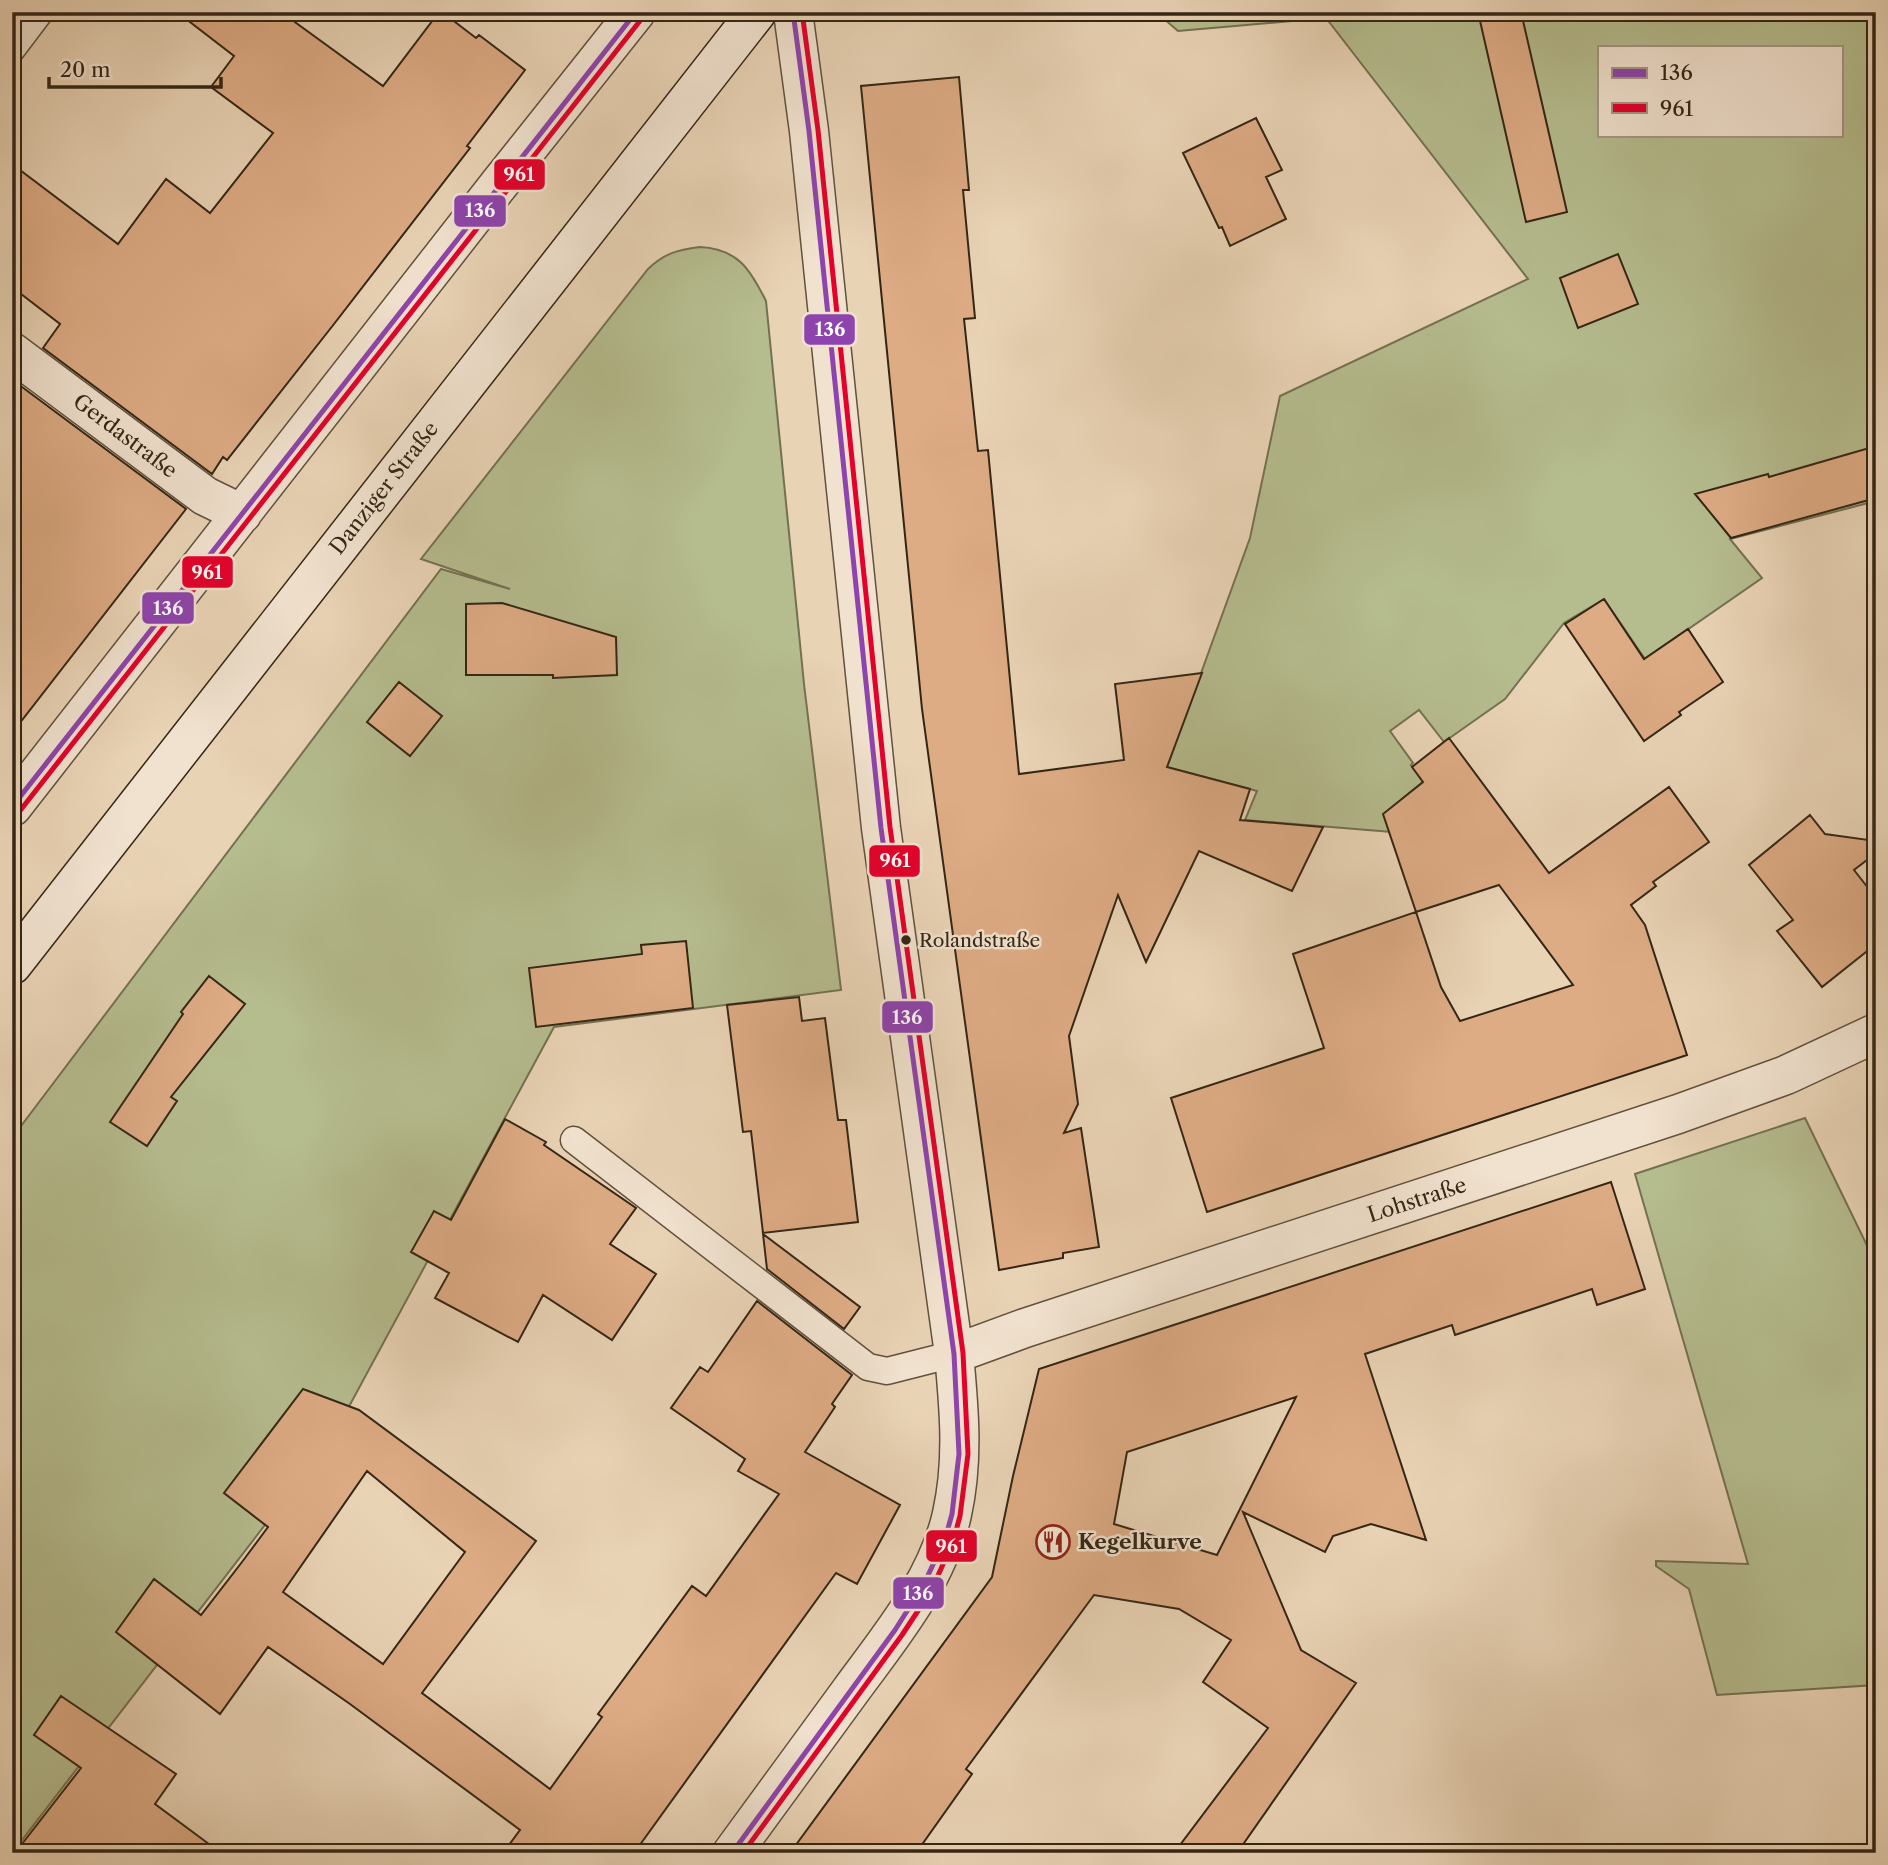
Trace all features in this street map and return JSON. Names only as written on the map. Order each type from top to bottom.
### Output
[{"type":"street","points":[[12,807],[636,12]]},
{"type":"street","name":"Danziger Straße","points":[[12,965],[757,12]]},
{"type":"street","points":[[732,1853],[901,1621],[927,1579],[944,1543],[952,1512],[960,1456],[961,1425],[954,1354],[881,828],[810,145],[793,12]]},
{"type":"street","name":"Gerdastraße","points":[[12,352],[205,496],[242,514]]},
{"type":"street","name":"Lohstraße","points":[[954,1354],[1025,1328],[1678,1114],[1786,1075],[1876,1033]]},
{"type":"lane","points":[[12,49],[40,12]]},
{"type":"lane","points":[[574,1140],[868,1367],[887,1371],[954,1354]]},
{"type":"green space","points":[[1156,12],[1876,12],[1876,501],[1730,539],[1762,578],[1645,659],[1604,599],[1564,623],[1505,699],[1444,742],[1419,710],[1390,731],[1423,782],[1402,799],[1465,838],[1245,820],[1257,791],[1167,767],[1250,538],[1280,396],[1528,279],[1326,18],[1178,31]]},
{"type":"green space","points":[[700,247],[724,252],[741,263],[766,301],[804,684],[841,990],[554,1027],[332,1438],[12,1853],[12,1138],[441,569],[510,589],[421,559],[648,269],[672,253]]},
{"type":"green space","points":[[1805,1118],[1876,1264],[1876,1685],[1717,1695],[1689,1589],[1656,1566],[1656,1561],[1748,1564],[1635,1174]]},
{"type":"building","points":[[177,12],[281,12],[383,86],[439,12],[442,12],[476,38],[479,35],[525,70],[467,146],[470,148],[334,324],[227,460],[223,457],[212,474],[43,348],[60,324],[12,287],[12,164],[118,244],[166,179],[210,213],[273,133],[211,87],[234,56]]},
{"type":"building","points":[[1478,12],[1521,12],[1567,212],[1526,222]]},
{"type":"building","points":[[959,77],[969,190],[963,190],[975,318],[964,319],[978,451],[988,450],[1019,774],[1124,760],[1115,684],[1202,673],[1167,767],[1250,789],[1240,820],[1323,827],[1292,891],[1199,851],[1146,962],[1118,895],[1069,1036],[1078,1104],[1064,1133],[1081,1128],[1099,1247],[1063,1253],[1063,1258],[999,1270],[922,709],[861,86]]},
{"type":"building","points":[[1256,118],[1282,170],[1266,177],[1286,219],[1230,246],[1183,153]]},
{"type":"building","points":[[1618,254],[1638,304],[1578,328],[1560,278]]},
{"type":"building","points":[[18,384],[186,509],[12,733],[12,392]]},
{"type":"building","points":[[1876,446],[1876,498],[1731,538],[1695,494],[1768,474],[1769,477]]},
{"type":"building","points":[[1604,599],[1644,659],[1688,629],[1723,682],[1679,712],[1681,715],[1644,741],[1565,624]]},
{"type":"building","points":[[502,603],[616,637],[617,675],[553,678],[553,675],[466,675],[466,604]]},
{"type":"building","points":[[399,682],[442,716],[410,756],[367,722]]},
{"type":"building","points":[[1449,738],[1549,873],[1669,787],[1709,842],[1653,882],[1656,886],[1631,905],[1645,925],[1687,1055],[1207,1212],[1171,1098],[1324,1048],[1293,954],[1416,912],[1383,814],[1423,782],[1412,767]],"holes":[[[1499,885],[1573,985],[1460,1021],[1441,987],[1416,912]]]},
{"type":"building","points":[[1810,815],[1825,834],[1876,841],[1876,853],[1854,870],[1876,898],[1876,944],[1822,987],[1777,931],[1793,920],[1749,865]]},
{"type":"building","points":[[686,941],[693,1008],[536,1027],[529,968],[642,954],[641,945]]},
{"type":"building","points":[[209,976],[245,1004],[171,1097],[177,1101],[147,1146],[110,1122],[183,1014],[181,1012]]},
{"type":"building","points":[[799,997],[802,1021],[825,1018],[838,1120],[846,1120],[858,1222],[763,1233],[751,1131],[743,1132],[727,1005]]},
{"type":"building","points":[[505,1119],[546,1142],[544,1145],[636,1208],[610,1244],[656,1274],[612,1340],[543,1295],[518,1342],[435,1298],[449,1273],[411,1252],[434,1211],[451,1220]]},
{"type":"building","points":[[1611,1182],[1645,1289],[1597,1305],[1592,1289],[1455,1335],[1452,1325],[1365,1354],[1426,1540],[1371,1524],[1333,1536],[1325,1552],[1243,1512],[1301,1650],[1356,1683],[1237,1853],[1174,1853],[1268,1728],[1203,1682],[1231,1640],[1179,1609],[1094,1595],[966,1769],[972,1774],[916,1853],[790,1853],[992,1577],[1039,1369]],"holes":[[[1296,1397],[1217,1555],[1114,1524],[1127,1452]]]},
{"type":"building","points":[[763,1234],[860,1307],[844,1329],[767,1269]]},
{"type":"building","points":[[757,1301],[852,1375],[832,1404],[835,1407],[805,1452],[900,1505],[857,1584],[836,1573],[634,1853],[503,1853],[520,1830],[268,1647],[220,1714],[116,1632],[154,1579],[201,1615],[242,1562],[268,1527],[224,1493],[303,1389],[359,1410],[536,1541],[422,1693],[550,1789],[602,1717],[598,1714],[692,1586],[706,1596],[779,1494],[738,1471],[745,1459],[671,1408],[700,1367],[708,1372]],"holes":[[[367,1471],[465,1552],[383,1664],[283,1592]]]},
{"type":"building","points":[[61,1696],[176,1774],[155,1804],[221,1853],[15,1853],[81,1768],[34,1735]]},
{"type":"transit line","name":"136","points":[[12,807],[636,12]]},
{"type":"transit line","name":"136","points":[[732,1853],[895,1630],[923,1586],[945,1539],[952,1514],[959,1454],[954,1354],[881,828],[809,131],[793,12]]},
{"type":"transit line","name":"961","points":[[743,1853],[931,1591],[953,1542],[960,1516],[968,1454],[963,1353],[890,827],[818,130],[802,12]]},
{"type":"transit line","name":"961","points":[[19,812],[643,17]]},
{"type":"place","name":"Rolandstraße","points":[[906,940]]},
{"type":"place","name":"Kegelkurve","points":[[1053,1542]]}]
